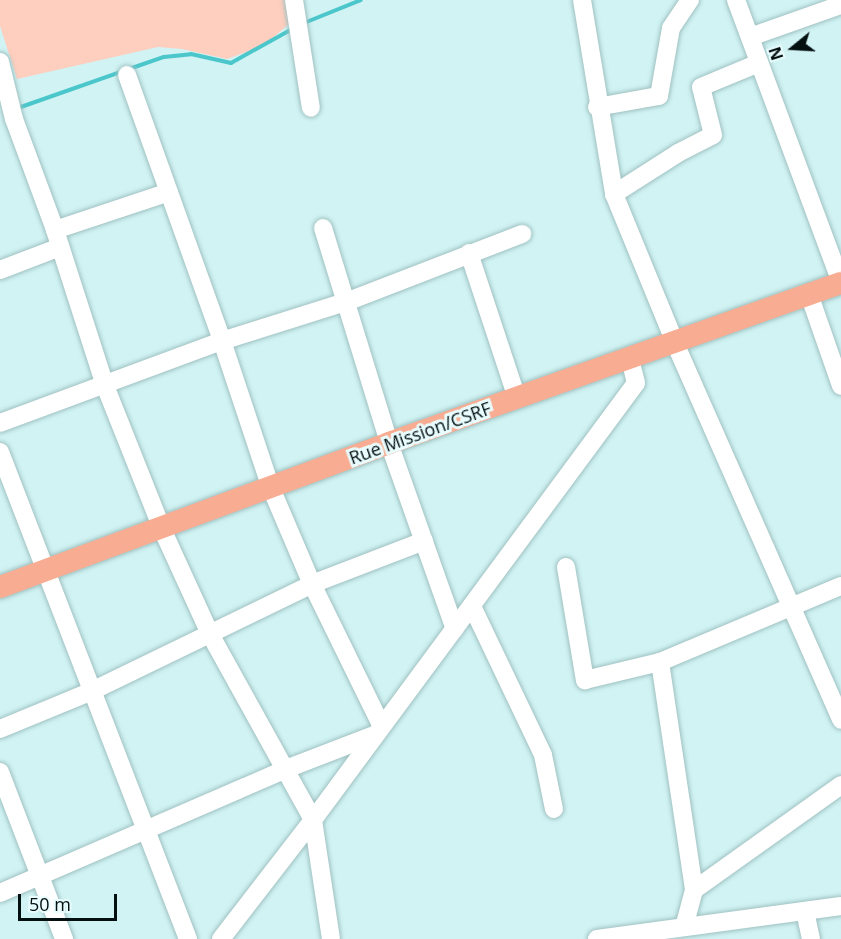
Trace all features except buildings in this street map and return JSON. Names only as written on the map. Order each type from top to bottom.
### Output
[{"type":"main road","name":"Rue Mission/CSRF","points":[[0,587],[271,489],[389,443],[841,283]]},
{"type":"street","points":[[582,0],[597,107],[614,194],[675,343],[841,720]]},
{"type":"street","points":[[597,107],[659,96],[671,28],[690,0]]},
{"type":"street","points":[[736,0],[841,283]]},
{"type":"street","points":[[299,1],[311,108]]},
{"type":"street","points":[[750,37],[839,11]]},
{"type":"street","points":[[0,62],[14,119],[55,230],[104,383],[162,529],[210,634],[313,820],[331,939]]},
{"type":"street","points":[[614,194],[678,153],[713,135],[701,87],[759,63]]},
{"type":"street","points":[[127,75],[222,341],[271,489],[378,730]]},
{"type":"street","points":[[55,230],[169,192]]},
{"type":"street","points":[[323,228],[389,443],[455,629]]},
{"type":"street","points":[[0,423],[222,341],[346,302],[522,234]]},
{"type":"street","points":[[0,270],[60,248]]},
{"type":"street","points":[[470,253],[517,398]]},
{"type":"street","points":[[809,294],[841,386]]},
{"type":"street","points":[[221,939],[313,820],[636,382],[630,359]]},
{"type":"street","points":[[0,452],[189,939]]},
{"type":"street","points":[[0,729],[92,691],[312,584],[424,540]]},
{"type":"street","points":[[566,567],[585,680],[660,663],[841,586]]},
{"type":"street","points":[[472,606],[543,755],[554,809]]},
{"type":"street","points":[[660,663],[694,890],[684,927]]},
{"type":"street","points":[[0,893],[378,730]]},
{"type":"street","points":[[0,772],[64,939]]},
{"type":"street","points":[[694,890],[841,785]]},
{"type":"street","points":[[597,939],[841,906]]},
{"type":"street","points":[[806,911],[811,939]]},
{"type":"shaded area","points":[[0,0],[285,0],[289,24],[263,46],[227,59],[182,49],[158,47],[17,79],[0,26]]},
{"type":"waterway","points":[[304,23],[361,0]]},
{"type":"waterway","points":[[129,69],[164,57],[191,54],[231,63],[292,29]]},
{"type":"waterway","points":[[18,108],[121,72]]}]
